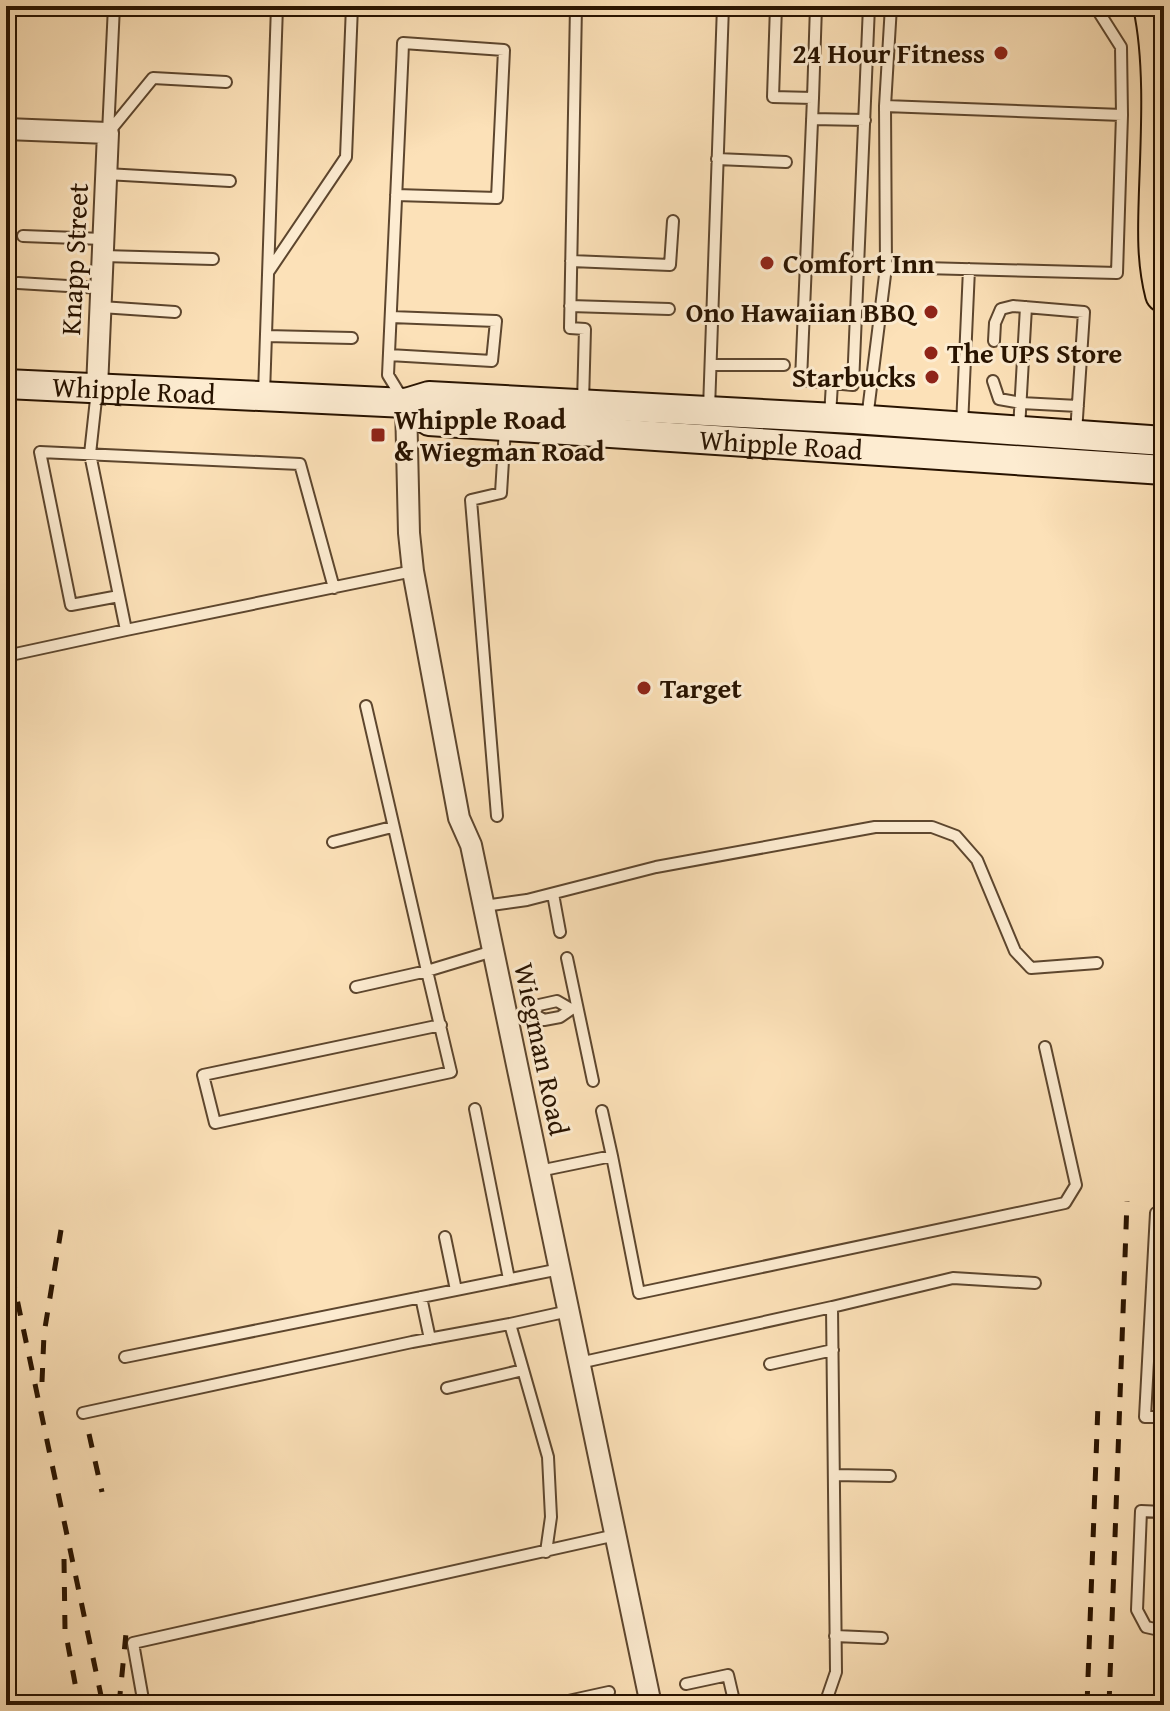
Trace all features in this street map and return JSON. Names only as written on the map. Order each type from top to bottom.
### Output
[{"type":"highway","points":[[1152,6],[1158,64],[1156,246],[1164,294]]},
{"type":"main road","name":"Whipple Road","points":[[6,384],[406,403],[429,396],[962,426],[1020,417],[1076,435],[1164,441]]},
{"type":"main road","name":"Whipple Road","points":[[406,403],[429,421],[1164,470]]},
{"type":"street","points":[[6,129],[108,133]]},
{"type":"street","name":"Knapp Street","points":[[97,388],[108,133]]},
{"type":"street","name":"Wiegman Road","points":[[406,403],[409,533],[413,571],[459,818],[471,845],[651,1705]]},
{"type":"lane","points":[[108,133],[114,6]]},
{"type":"lane","points":[[264,396],[277,6]]},
{"type":"lane","points":[[268,272],[346,157],[352,6]]},
{"type":"lane","points":[[576,6],[570,328],[585,329],[583,404]]},
{"type":"lane","points":[[709,411],[723,6]]},
{"type":"lane","points":[[776,6],[773,97],[813,98]]},
{"type":"lane","points":[[816,6],[801,380],[853,385],[869,6]]},
{"type":"lane","points":[[865,452],[886,267],[885,106],[891,6]]},
{"type":"lane","points":[[886,267],[1117,273],[1121,47],[1095,6]]},
{"type":"lane","points":[[396,195],[497,198],[504,50],[403,43],[396,195],[391,317],[388,375],[406,403]]},
{"type":"lane","points":[[108,133],[153,78],[226,82]]},
{"type":"lane","points":[[885,106],[1122,115]]},
{"type":"lane","points":[[812,119],[865,120]]},
{"type":"lane","points":[[717,159],[786,162]]},
{"type":"lane","points":[[106,174],[230,181]]},
{"type":"lane","points":[[571,261],[670,265],[673,221]]},
{"type":"lane","points":[[23,236],[213,259]]},
{"type":"lane","points":[[962,426],[969,269]]},
{"type":"lane","points":[[18,283],[175,312]]},
{"type":"lane","points":[[570,306],[669,309]]},
{"type":"lane","points":[[994,341],[995,323],[1001,309],[1013,306],[1084,312],[1077,336],[1074,384],[1078,406],[1076,435]]},
{"type":"lane","points":[[1020,417],[1029,361],[1024,333],[1026,307]]},
{"type":"lane","points":[[389,355],[492,361],[496,321],[391,317]]},
{"type":"lane","points":[[1024,333],[1036,334]]},
{"type":"lane","points":[[266,336],[352,338]]},
{"type":"lane","points":[[711,365],[784,365]]},
{"type":"lane","points":[[993,381],[999,399],[1020,417]]},
{"type":"lane","points":[[830,418],[832,383]]},
{"type":"lane","points":[[97,388],[90,454],[126,630]]},
{"type":"lane","points":[[1020,417],[1078,406]]},
{"type":"lane","points":[[497,816],[471,500],[501,493],[505,426]]},
{"type":"lane","points":[[119,596],[71,605],[40,452],[300,464],[334,588]]},
{"type":"lane","points":[[6,656],[413,571]]},
{"type":"lane","points":[[366,706],[392,827],[441,1025],[451,1072],[215,1123],[203,1075],[441,1025]]},
{"type":"lane","points":[[333,842],[392,827]]},
{"type":"lane","points":[[484,906],[553,894],[656,867],[875,827],[932,827],[956,836],[977,860],[1015,951],[1031,968],[1097,963]]},
{"type":"lane","points":[[553,894],[560,932]]},
{"type":"lane","points":[[356,987],[427,971],[493,951]]},
{"type":"lane","points":[[567,958],[573,1008],[593,1081]]},
{"type":"lane","points":[[533,1014],[539,1005],[557,1001],[573,1008]]},
{"type":"lane","points":[[507,1019],[533,1014],[544,1020],[560,1017],[573,1008]]},
{"type":"lane","points":[[602,1111],[639,1293],[1065,1203],[1076,1185],[1045,1047]]},
{"type":"lane","points":[[475,1109],[509,1279]]},
{"type":"lane","points":[[539,1171],[612,1156]]},
{"type":"lane","points":[[1164,1213],[1156,1213],[1145,1417],[1164,1417]]},
{"type":"lane","points":[[445,1237],[456,1290]]},
{"type":"lane","points":[[125,1357],[560,1269]]},
{"type":"lane","points":[[579,1363],[953,1278],[1035,1283]]},
{"type":"lane","points":[[421,1297],[430,1339]]},
{"type":"lane","points":[[824,1705],[836,1672],[832,1307]]},
{"type":"lane","points":[[83,1413],[569,1311]]},
{"type":"lane","points":[[1150,1323],[1164,1324]]},
{"type":"lane","points":[[510,1324],[548,1457],[551,1517],[546,1552]]},
{"type":"lane","points":[[770,1364],[833,1350]]},
{"type":"lane","points":[[447,1388],[523,1370]]},
{"type":"lane","points":[[6,1427],[6,1439]]},
{"type":"lane","points":[[834,1475],[890,1476]]},
{"type":"lane","points":[[1164,1512],[1141,1511],[1137,1610],[1146,1627],[1164,1631]]},
{"type":"lane","points":[[144,1705],[133,1643],[616,1535]]},
{"type":"lane","points":[[835,1636],[882,1638]]},
{"type":"lane","points":[[686,1684],[728,1675],[735,1705]]},
{"type":"lane","points":[[550,1705],[609,1692]]},
{"type":"railway","points":[[1109,1705],[1127,1201]]},
{"type":"railway","points":[[42,1382],[44,1334],[61,1230]]},
{"type":"railway","points":[[6,1247],[103,1705]]},
{"type":"railway","points":[[1087,1705],[1098,1404]]},
{"type":"railway","points":[[89,1434],[102,1492]]},
{"type":"railway","points":[[64,1559],[65,1629],[79,1705]]},
{"type":"railway","points":[[119,1705],[127,1623]]},
{"type":"place","name":"24 Hour Fitness","points":[[1001,53]]},
{"type":"place","name":"Comfort Inn","points":[[767,263]]},
{"type":"place","name":"Ono Hawaiian BBQ","points":[[931,312]]},
{"type":"place","name":"The UPS Store","points":[[931,353]]},
{"type":"place","name":"Starbucks","points":[[932,377]]},
{"type":"place","name":"Whipple Road & Wiegman Road","points":[[378,435]]},
{"type":"place","name":"Target","points":[[644,688]]}]
